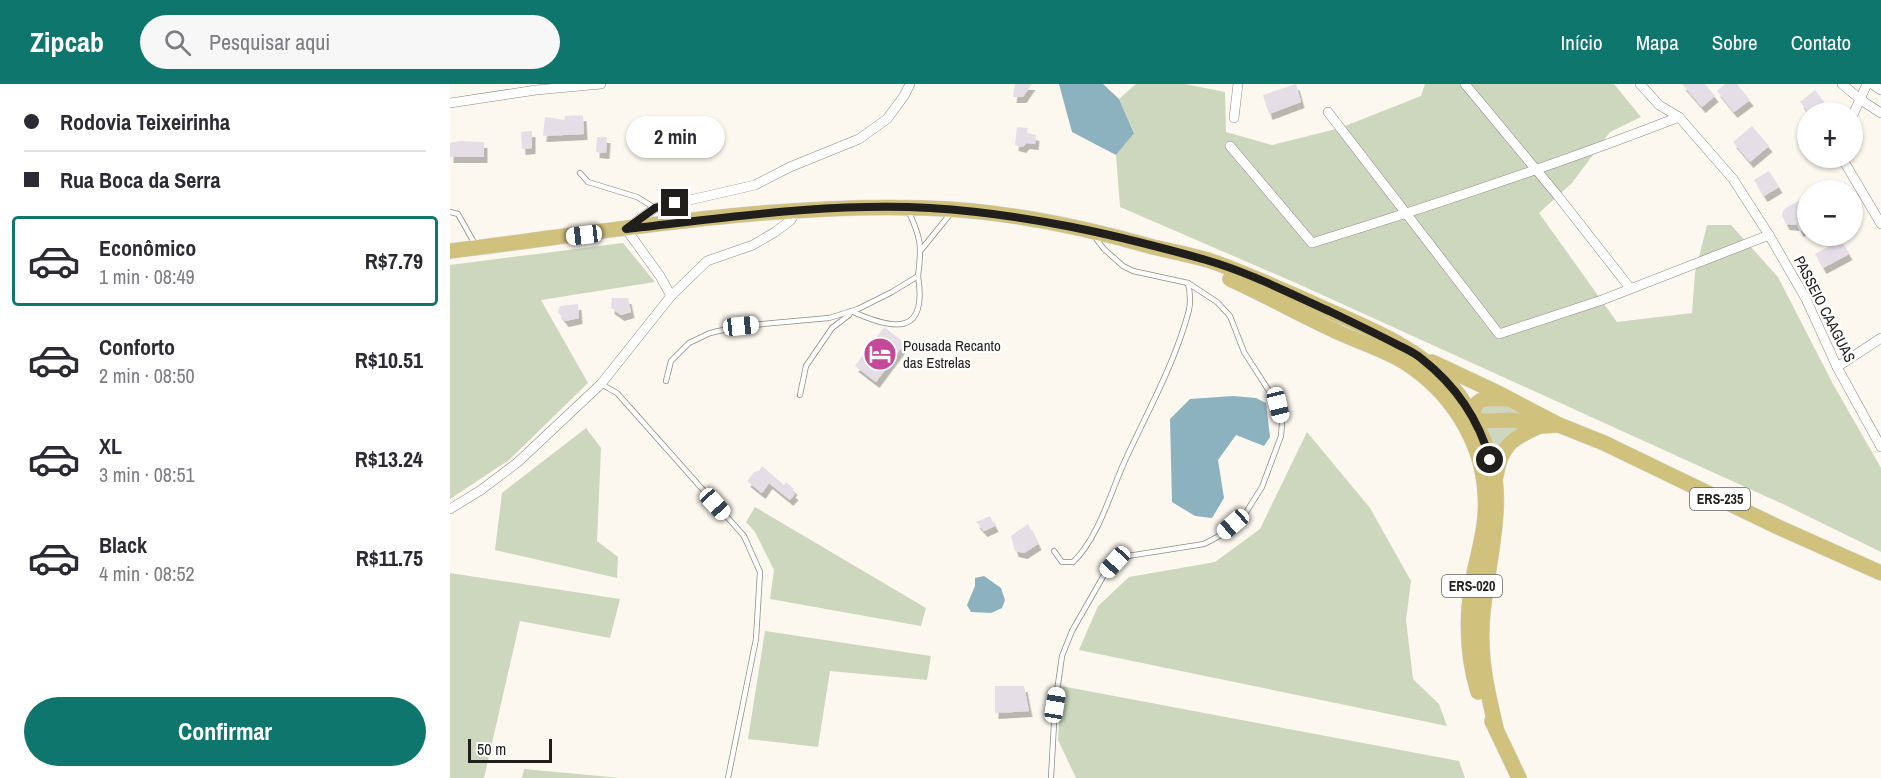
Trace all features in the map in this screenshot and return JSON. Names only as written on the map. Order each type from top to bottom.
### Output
[{"type":"main road","name":"ERS-020","points":[[450,251],[797,211],[907,207],[954,210],[1000,214],[1089,229],[1207,260],[1266,283],[1366,328],[1420,357],[1449,383],[1466,404],[1465,415],[1480,460],[1485,515],[1472,584],[1468,620],[1468,651],[1482,706],[1496,728],[1519,778]]},
{"type":"main road","name":"ERS-020","points":[[1179,253],[1405,363],[1443,393],[1485,440],[1496,479],[1495,526],[1482,622],[1481,655],[1484,680],[1496,728]]},
{"type":"main road","name":"ERS-235","points":[[1420,357],[1456,372],[1559,425],[1604,443],[1778,527],[1881,573]]},
{"type":"main road","points":[[1465,415],[1486,399],[1509,399]]},
{"type":"main road","name":"ERS-235","points":[[1465,415],[1484,421],[1524,421],[1540,426],[1559,425]]},
{"type":"main road","points":[[1496,479],[1499,459],[1506,447],[1516,436],[1540,426]]},
{"type":"street","points":[[450,103],[515,89],[601,84]]},
{"type":"street","points":[[670,296],[660,276],[626,229],[655,208],[755,185],[790,167],[859,139],[887,119],[910,84]]},
{"type":"street","points":[[1234,118],[1238,84]]},
{"type":"street","points":[[1465,84],[1630,288]]},
{"type":"street","name":"PASSEIO CAAGUAS","points":[[1640,84],[1659,105],[1679,117],[1733,178],[1806,299],[1837,367],[1881,447]]},
{"type":"street","points":[[1842,84],[1881,113]]},
{"type":"street","points":[[1861,100],[1867,84]]},
{"type":"street","points":[[1872,84],[1881,90]]},
{"type":"street","points":[[1328,112],[1499,334],[1602,300],[1769,235]]},
{"type":"street","points":[[1230,146],[1312,243],[1406,214],[1598,148],[1679,117]]},
{"type":"street","points":[[1848,168],[1881,224]]},
{"type":"street","points":[[450,509],[481,490],[518,462],[601,384],[670,296],[707,261],[753,245],[790,221],[797,211]]},
{"type":"street","points":[[1837,367],[1881,338]]},
{"type":"lane","points":[[580,173],[588,182],[637,197],[655,208]]},
{"type":"lane","points":[[851,311],[868,319],[899,325],[914,319],[921,297],[918,276],[921,250],[917,227],[907,207]]},
{"type":"lane","points":[[921,250],[945,218],[954,210]]},
{"type":"lane","points":[[450,212],[458,214],[477,248]]},
{"type":"lane","points":[[1051,778],[1055,705],[1062,656],[1072,631],[1104,574],[1115,562],[1128,556],[1204,544],[1221,535],[1245,514],[1262,487],[1281,436],[1282,423],[1278,405],[1244,352],[1230,316],[1217,302],[1188,283],[1133,271],[1123,266],[1104,249],[1089,229]]},
{"type":"lane","points":[[666,381],[671,362],[689,343],[710,333],[741,326],[829,318],[851,311],[918,276]]},
{"type":"lane","points":[[1054,551],[1062,562],[1073,562],[1080,555],[1097,524],[1169,366],[1189,310],[1191,298],[1188,283]]},
{"type":"lane","points":[[800,395],[806,366],[832,328],[851,311]]},
{"type":"lane","points":[[601,384],[616,393],[744,536],[760,572],[756,639],[728,778]]},
{"type":"green space","points":[[1136,84],[1185,84],[1225,92],[1226,132],[1272,145],[1340,128],[1421,96],[1425,84],[1614,84],[1641,117],[1610,132],[1572,183],[1539,213],[1617,322],[1692,313],[1695,273],[1707,225],[1731,225],[1778,277],[1833,384],[1881,468],[1881,552],[1785,505],[1296,283],[1120,207],[1116,155],[1134,132],[1119,99]]},
{"type":"green space","points":[[623,243],[655,282],[541,300],[588,383],[509,460],[450,499],[450,265]]},
{"type":"green space","points":[[1497,402],[1513,408],[1519,413],[1518,415],[1477,415],[1480,406]]},
{"type":"green space","points":[[1505,425],[1519,428],[1495,454],[1484,427]]},
{"type":"green space","points":[[586,428],[601,448],[597,541],[618,557],[617,578],[495,550],[502,493]]},
{"type":"green space","points":[[1307,432],[1370,508],[1411,581],[1406,620],[1413,679],[1439,704],[1447,726],[1079,650],[1098,606],[1129,577],[1215,562],[1260,529]]},
{"type":"green space","points":[[755,507],[926,608],[921,626],[770,599],[774,570],[755,532],[746,522]]},
{"type":"green space","points":[[450,573],[620,599],[610,638],[520,621],[484,778],[450,778]]},
{"type":"green space","points":[[765,631],[931,656],[927,680],[830,671],[818,747],[748,739]]},
{"type":"green space","points":[[1061,686],[1459,761],[1465,778],[1076,778],[1058,740]]},
{"type":"green space","points":[[524,769],[621,778],[522,778]]},
{"type":"water","points":[[1059,84],[1103,84],[1119,99],[1134,133],[1116,155],[1072,132]]},
{"type":"water","points":[[1233,396],[1256,398],[1266,403],[1270,437],[1264,446],[1236,435],[1218,460],[1224,498],[1212,518],[1195,516],[1172,502],[1170,419],[1190,399]]},
{"type":"water","points":[[984,576],[1001,588],[1005,600],[1002,608],[991,613],[971,612],[967,605],[975,586],[975,578]]},
{"type":"building","points":[[1015,84],[1032,84],[1023,97],[1013,97]]},
{"type":"building","points":[[1296,84],[1301,102],[1269,114],[1263,95]]},
{"type":"building","points":[[1682,84],[1705,84],[1715,96],[1702,107]]},
{"type":"building","points":[[1725,84],[1737,84],[1750,100],[1734,112],[1717,91]]},
{"type":"building","points":[[1815,90],[1824,102],[1800,102]]},
{"type":"building","points":[[583,115],[584,134],[543,136],[545,117],[564,120],[565,116]]},
{"type":"building","points":[[1752,126],[1769,146],[1750,162],[1733,142]]},
{"type":"building","points":[[1017,127],[1028,128],[1027,133],[1036,135],[1035,144],[1026,143],[1023,147],[1015,145]]},
{"type":"building","points":[[532,131],[532,148],[522,149],[521,132]]},
{"type":"building","points":[[597,137],[607,137],[606,153],[596,152]]},
{"type":"building","points":[[484,142],[484,157],[450,157],[450,143]]},
{"type":"building","points":[[1769,171],[1779,187],[1764,196],[1754,180]]},
{"type":"building","points":[[1797,202],[1797,225],[1786,224],[1782,216],[1787,207]]},
{"type":"building","points":[[1830,246],[1844,246],[1849,254],[1823,268],[1815,254]]},
{"type":"building","points":[[612,298],[628,298],[631,312],[621,315],[611,308]]},
{"type":"building","points":[[578,304],[579,318],[565,321],[558,312],[560,306]]},
{"type":"building","name":"Pousada Recanto das Estrelas","points":[[884,327],[905,343],[876,382],[855,366]]},
{"type":"building","points":[[762,466],[784,485],[786,482],[794,489],[792,492],[795,494],[790,500],[769,483],[762,493],[747,481]]},
{"type":"building","points":[[990,516],[995,526],[984,531],[976,522]]},
{"type":"building","points":[[1028,524],[1038,544],[1024,553],[1015,551],[1011,536]]},
{"type":"building","points":[[995,686],[1024,686],[1029,711],[995,713]]},
{"type":"place","name":"Pousada Recanto das Estrelas","points":[[880,354]]},
{"type":"route","points":[[675,203],[655,208],[626,229],[797,211],[878,207],[930,208],[1059,222],[1207,260],[1266,283],[1366,328],[1420,357],[1449,383],[1466,404],[1485,440],[1490,460]]}]
